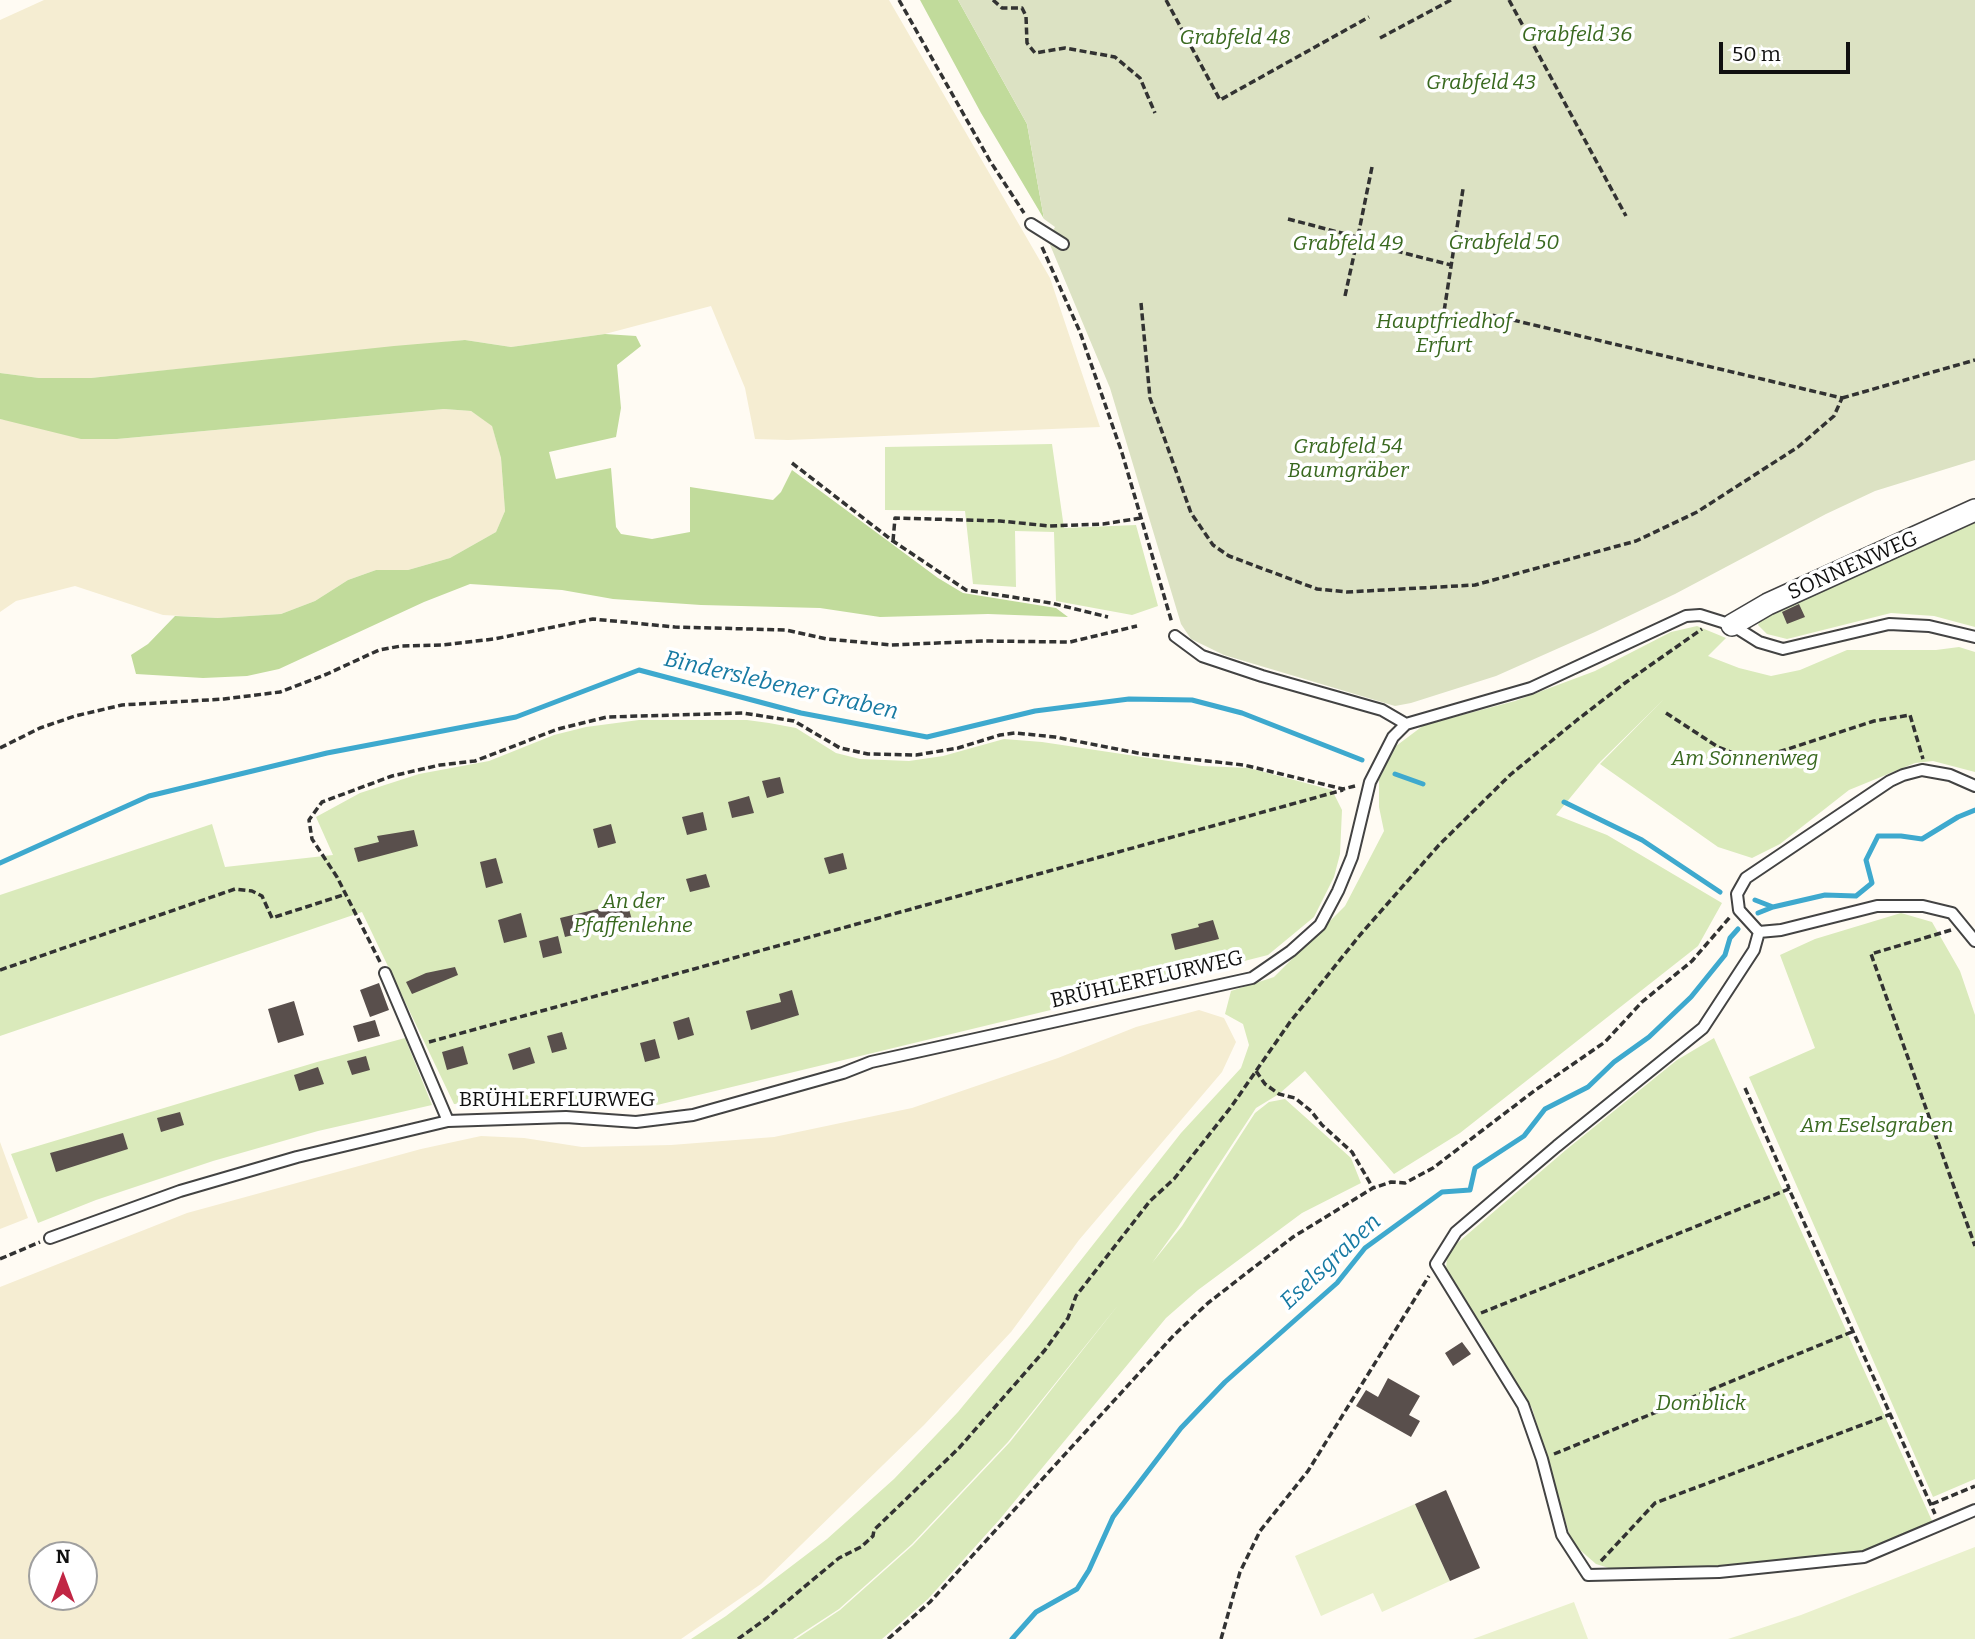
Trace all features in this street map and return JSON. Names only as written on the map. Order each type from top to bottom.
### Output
[{"type":"street","name":"SONNENWEG","points":[[1723,623],[1975,510]]},
{"type":"lane","points":[[1031,223],[1063,244]]},
{"type":"lane","points":[[1175,636],[1202,656],[1382,710],[1406,724],[1531,688],[1686,616],[1700,615],[1723,623],[1759,642],[1783,649],[1889,624],[1929,626],[1975,637]]},
{"type":"lane","name":"BRÜHLERFLURWEG","points":[[50,1238],[180,1191],[297,1157],[448,1121],[566,1117],[636,1122],[693,1115],[842,1073],[871,1062],[1252,978],[1291,951],[1321,925],[1352,857],[1370,782],[1393,737],[1406,724]]},
{"type":"lane","points":[[1759,932],[1739,910],[1737,894],[1746,878],[1890,781],[1903,775],[1926,771],[1950,775],[1975,786]]},
{"type":"lane","points":[[1759,932],[1781,930],[1877,906],[1923,906],[1952,914],[1975,941]]},
{"type":"lane","points":[[1759,932],[1754,950],[1703,1028],[1456,1232],[1436,1264],[1523,1405],[1542,1459],[1562,1535],[1588,1575],[1719,1573],[1864,1557],[1975,1510]]},
{"type":"lane","name":"BRÜHLERFLURWEG","points":[[385,973],[448,1121]]},
{"type":"path","points":[[900,0],[989,161],[1031,223],[1080,332],[1122,453],[1175,636]]},
{"type":"path","points":[[993,0],[1002,8],[1022,8],[1026,16],[1027,43],[1035,52],[1065,48],[1115,57],[1140,78],[1156,113]]},
{"type":"path","points":[[1166,0],[1220,100],[1369,17]]},
{"type":"path","points":[[1380,38],[1451,0]]},
{"type":"path","points":[[1508,0],[1626,216]]},
{"type":"path","points":[[1345,296],[1372,167]]},
{"type":"path","points":[[1441,331],[1463,190]]},
{"type":"path","points":[[1288,219],[1451,265]]},
{"type":"path","points":[[1140,303],[1150,398],[1191,513],[1213,545],[1229,556],[1317,589],[1347,592],[1475,584],[1636,541],[1697,512],[1798,447],[1834,416],[1842,398]]},
{"type":"path","points":[[1479,312],[1842,398],[1975,360]]},
{"type":"path","points":[[792,463],[893,541],[966,590],[1051,603],[1108,617]]},
{"type":"path","points":[[893,541],[895,518],[1000,521],[1050,526],[1103,524],[1141,518]]},
{"type":"path","points":[[0,748],[40,728],[121,705],[224,699],[280,692],[379,650],[494,639],[593,619],[675,627],[786,630],[827,639],[891,645],[984,641],[1070,642],[1137,626]]},
{"type":"path","points":[[738,1639],[839,1558],[861,1547],[873,1536],[874,1530],[959,1448],[1045,1350],[1068,1318],[1076,1296],[1150,1201],[1174,1179],[1231,1107],[1290,1021],[1351,946],[1448,836],[1510,775],[1577,720],[1671,649],[1723,623]]},
{"type":"path","points":[[385,973],[346,894],[313,839],[309,820],[322,802],[392,776],[440,765],[475,761],[558,729],[607,716],[743,713],[794,721],[839,748],[867,754],[916,755],[958,748],[1015,733],[1055,737],[1143,754],[1244,765],[1343,789]]},
{"type":"path","points":[[1666,713],[1718,747],[1738,755],[1760,758],[1874,721],[1910,715],[1926,771]]},
{"type":"path","points":[[417,1045],[1370,782]]},
{"type":"path","points":[[0,970],[235,889],[252,891],[262,896],[272,918],[346,894]]},
{"type":"path","points":[[888,1639],[930,1602],[1174,1335],[1208,1303],[1293,1237],[1373,1188],[1391,1182],[1405,1183],[1433,1168],[1534,1091],[1605,1042],[1642,1002],[1692,961],[1739,910]]},
{"type":"path","points":[[1963,927],[1871,954],[1975,1246]]},
{"type":"path","points":[[1256,1071],[1265,1084],[1279,1094],[1296,1098],[1311,1111],[1322,1125],[1352,1152],[1373,1188]]},
{"type":"path","points":[[1745,1088],[1941,1525]]},
{"type":"path","points":[[1469,1318],[1789,1189]]},
{"type":"path","points":[[0,1259],[50,1238]]},
{"type":"path","points":[[1221,1639],[1240,1573],[1261,1531],[1308,1471],[1436,1264]]},
{"type":"path","points":[[1542,1459],[1854,1331]]},
{"type":"path","points":[[1588,1575],[1656,1503],[1891,1414]]},
{"type":"path","points":[[1931,1504],[1975,1486]]},
{"type":"shaded area","points":[[44,0],[889,0],[1050,278],[1100,427],[788,440],[755,439],[745,388],[711,306],[605,334],[511,347],[465,340],[91,378],[39,378],[0,373],[0,20]]},
{"type":"shaded area","points":[[444,409],[471,411],[492,425],[501,458],[505,511],[496,532],[450,558],[408,570],[376,570],[348,580],[315,601],[281,614],[218,618],[163,615],[75,586],[16,601],[0,612],[0,419],[117,439]]},
{"type":"shaded area","points":[[1199,1010],[1224,1018],[1236,1042],[1222,1072],[1079,1240],[1011,1332],[924,1425],[761,1584],[681,1639],[0,1639],[0,1287],[187,1213],[421,1149],[481,1136],[524,1138],[582,1147],[671,1145],[774,1137],[912,1108],[1058,1058],[1136,1027]]},
{"type":"shaded area","points":[[0,1142],[28,1218],[0,1229]]},
{"type":"green space","points":[[920,0],[958,0],[1027,124],[1044,219],[981,113]]},
{"type":"green space","name":"Hauptfriedhof Erfurt","points":[[958,0],[1975,0],[1975,460],[1875,491],[1595,632],[1496,676],[1411,703],[1395,706],[1224,655],[1191,639],[1181,624],[1110,388],[1048,240],[1055,227],[1044,219],[1027,124]]},
{"type":"green space","points":[[605,334],[636,336],[641,346],[617,365],[621,408],[616,437],[549,452],[556,479],[611,468],[616,527],[621,534],[652,539],[690,532],[690,487],[773,500],[781,492],[792,470],[938,578],[963,593],[1056,608],[1068,617],[988,614],[880,617],[820,608],[701,605],[613,599],[562,590],[470,584],[424,602],[279,669],[247,676],[203,678],[136,674],[131,655],[148,644],[175,616],[218,618],[281,614],[315,601],[348,580],[376,570],[408,570],[450,558],[496,532],[505,511],[501,458],[492,426],[471,411],[444,409],[117,439],[81,439],[0,419],[0,373],[39,378],[91,378],[394,346],[465,340],[511,347]]},
{"type":"green space","points":[[1052,444],[1064,528],[1136,525],[1158,606],[1132,615],[1056,601],[1054,532],[1015,531],[1016,587],[973,584],[965,511],[885,510],[885,447]]},
{"type":"green space","points":[[1975,522],[1975,627],[1934,616],[1891,613],[1787,639],[1767,634],[1758,625],[1763,613]]},
{"type":"green space","name":"Am Sonnenweg","points":[[1697,626],[1726,638],[1708,656],[1771,676],[1800,670],[1847,650],[1936,650],[1959,647],[1975,652],[1975,772],[1933,761],[1915,763],[1849,790],[1780,844],[1752,858],[1718,847],[1600,764],[1664,699],[1598,764],[1556,815],[1607,835],[1722,903],[1698,946],[1460,1133],[1394,1174],[1305,1071],[1279,1094],[1256,1108],[1152,1263],[1182,1226],[1255,1113],[1269,1102],[1285,1099],[1351,1158],[1361,1183],[1302,1213],[1198,1290],[1166,1318],[1000,1519],[928,1599],[882,1639],[796,1639],[840,1610],[913,1545],[1010,1442],[1119,1304],[1008,1442],[912,1544],[839,1609],[793,1639],[691,1639],[726,1616],[827,1539],[894,1479],[958,1412],[1181,1133],[1241,1068],[1249,1045],[1243,1024],[1225,1014],[1231,991],[1274,977],[1345,906],[1384,831],[1379,807],[1379,779],[1396,746],[1424,725],[1515,701],[1595,671],[1671,632]]},
{"type":"green space","name":"An der Pfaffenlehne","points":[[639,720],[747,720],[769,723],[796,728],[836,753],[860,759],[909,761],[943,756],[1004,739],[1042,742],[1202,766],[1249,768],[1332,790],[1342,810],[1340,854],[1334,877],[1314,917],[1268,955],[653,1106],[545,1101],[454,1104],[362,912],[0,1036],[0,895],[212,824],[225,867],[333,855],[316,817],[360,793],[419,774],[489,761],[554,735],[586,727]]},
{"type":"green space","name":"Am Eselsgraben","points":[[1901,913],[1932,922],[1960,971],[1975,1015],[1975,1479],[1933,1497],[1749,1077],[1815,1048],[1780,955],[1815,939]]},
{"type":"green space","points":[[405,1038],[432,1105],[318,1131],[213,1161],[96,1200],[38,1223],[11,1154]]},
{"type":"green space","name":"Domblick","points":[[1714,1038],[1933,1523],[1862,1552],[1718,1567],[1612,1569],[1596,1564],[1572,1543],[1532,1408],[1446,1270],[1447,1256],[1455,1245],[1567,1149],[1677,1060]]},
{"type":"green space","points":[[1415,1504],[1450,1581],[1382,1612],[1373,1593],[1321,1616],[1295,1556]]},
{"type":"green space","points":[[1975,1547],[1975,1639],[1728,1639],[1801,1615]]},
{"type":"green space","points":[[1574,1602],[1588,1639],[1473,1639]]},
{"type":"building","points":[[1799,604],[1805,617],[1787,624],[1782,612]]},
{"type":"building","points":[[780,777],[784,793],[767,798],[762,781]]},
{"type":"building","points":[[749,796],[754,813],[732,818],[728,802]]},
{"type":"building","points":[[703,812],[707,830],[687,835],[682,817]]},
{"type":"building","points":[[611,824],[616,843],[598,848],[593,829]]},
{"type":"building","points":[[414,830],[418,846],[358,862],[354,848],[379,842],[377,836]]},
{"type":"building","points":[[843,853],[847,869],[829,874],[824,858]]},
{"type":"building","points":[[496,858],[503,883],[486,888],[480,862]]},
{"type":"building","points":[[706,874],[710,887],[690,892],[686,879]]},
{"type":"building","points":[[627,902],[632,920],[565,937],[560,918]]},
{"type":"building","points":[[521,913],[527,937],[504,943],[498,920]]},
{"type":"building","points":[[1213,920],[1219,939],[1175,950],[1171,934],[1199,927],[1198,924]]},
{"type":"building","points":[[558,936],[562,953],[543,958],[539,941]]},
{"type":"building","points":[[455,967],[458,975],[412,994],[406,982],[426,973]]},
{"type":"building","points":[[379,983],[389,1010],[370,1017],[360,990]]},
{"type":"building","points":[[792,990],[799,1015],[751,1030],[746,1011],[781,1002],[779,994]]},
{"type":"building","points":[[294,1001],[304,1035],[278,1043],[268,1009]]},
{"type":"building","points":[[689,1017],[694,1035],[678,1040],[673,1022]]},
{"type":"building","points":[[375,1020],[380,1036],[358,1042],[353,1026]]},
{"type":"building","points":[[562,1032],[567,1049],[552,1053],[547,1036]]},
{"type":"building","points":[[655,1039],[660,1058],[645,1062],[640,1043]]},
{"type":"building","points":[[463,1046],[468,1064],[447,1070],[442,1052]]},
{"type":"building","points":[[530,1047],[535,1063],[513,1070],[508,1054]]},
{"type":"building","points":[[366,1056],[370,1070],[352,1075],[347,1061]]},
{"type":"building","points":[[318,1067],[324,1084],[299,1091],[294,1075]]},
{"type":"building","points":[[180,1112],[184,1125],[161,1132],[157,1118]]},
{"type":"building","points":[[123,1133],[128,1149],[56,1172],[50,1153]]},
{"type":"building","points":[[1462,1342],[1471,1354],[1453,1366],[1445,1353]]},
{"type":"building","points":[[1388,1378],[1420,1396],[1409,1415],[1420,1421],[1411,1437],[1356,1406],[1366,1390],[1378,1397]]},
{"type":"building","points":[[1446,1490],[1480,1568],[1450,1581],[1415,1504]]},
{"type":"waterway","name":"Binderslebener Graben","points":[[0,863],[149,796],[327,753],[516,717],[639,670],[801,713],[927,737],[1035,711],[1129,699],[1192,700],[1242,713],[1362,760]]},
{"type":"waterway","name":"Binderslebener Graben","points":[[1395,774],[1423,784]]},
{"type":"waterway","name":"Binderslebener Graben","points":[[1564,802],[1642,840],[1720,892]]},
{"type":"waterway","name":"Eselsgraben","points":[[1758,913],[1825,895],[1856,896],[1872,883],[1866,860],[1878,836],[1922,839],[1975,810]]},
{"type":"waterway","name":"Binderslebener Graben","points":[[1755,900],[1773,907]]},
{"type":"waterway","name":"Eselsgraben","points":[[1012,1639],[1036,1612],[1077,1589],[1089,1570],[1113,1517],[1181,1428],[1225,1382],[1337,1283],[1365,1248],[1442,1192],[1470,1190],[1475,1168],[1524,1136],[1545,1109],[1588,1087],[1614,1062],[1649,1037],[1691,997],[1725,955],[1730,938],[1738,929]]},
{"type":"park label","name":"Grabfeld 36","points":[[1577,35]]},
{"type":"park label","name":"Grabfeld 48","points":[[1235,38]]},
{"type":"park label","name":"Grabfeld 43","points":[[1481,83]]},
{"type":"park label","name":"Grabfeld 50","points":[[1504,243]]},
{"type":"park label","name":"Grabfeld 49","points":[[1348,244]]},
{"type":"park label","name":"Grabfeld 54 Baumgräber","points":[[1348,459]]}]
